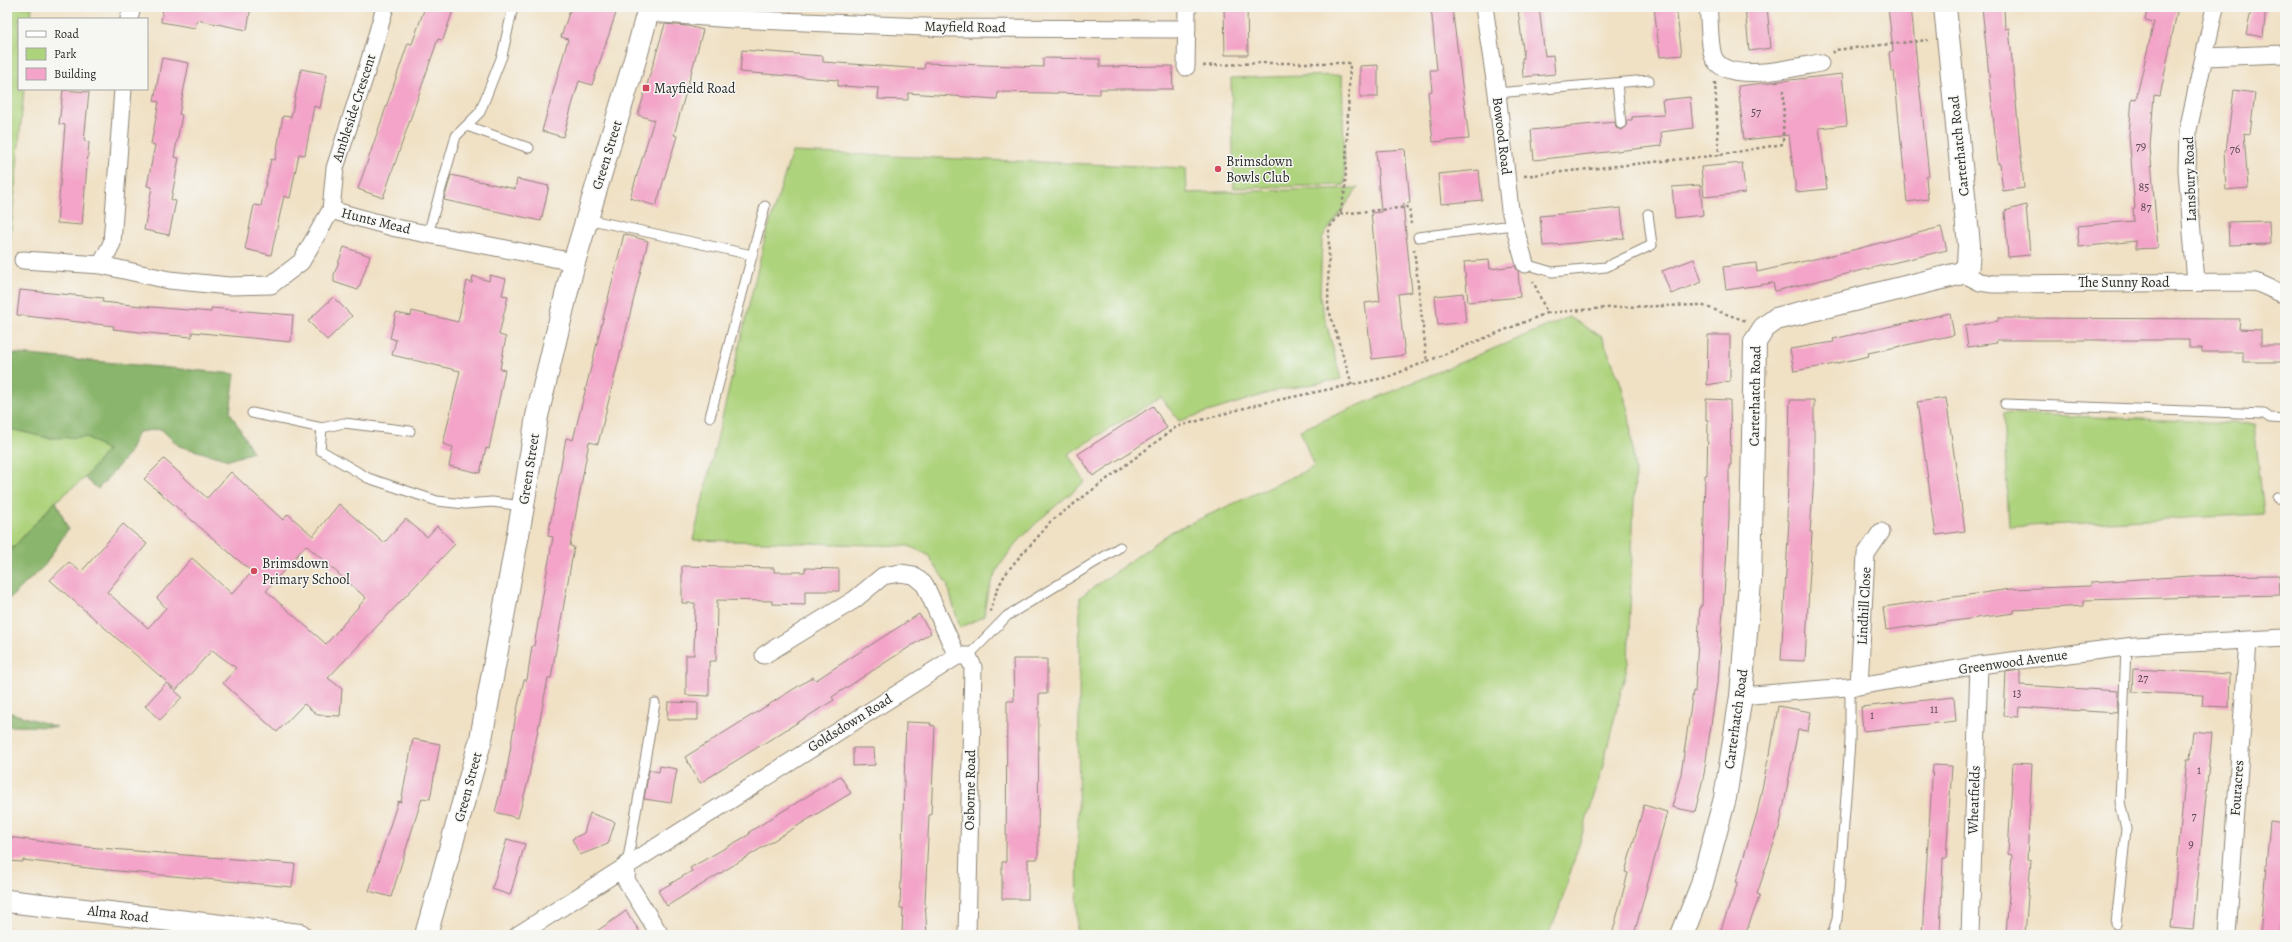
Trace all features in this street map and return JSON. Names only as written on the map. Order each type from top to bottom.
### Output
[{"type":"street","points":[[129,18],[132,7]]},
{"type":"street","name":"Ambleside Crescent","points":[[331,210],[335,168],[366,74],[385,7]]},
{"type":"street","points":[[1186,67],[1187,7]]},
{"type":"street","name":"Bowood Road","points":[[1484,7],[1497,92],[1513,225],[1525,264]]},
{"type":"street","points":[[1708,7],[1713,57],[1723,67],[1731,72],[1748,73],[1820,64]]},
{"type":"street","name":"Carterhatch Road","points":[[1682,935],[1701,887],[1725,798],[1741,696],[1750,582],[1755,342],[1764,328],[1776,319],[1962,273],[1968,265],[1970,256],[1945,7]]},
{"type":"street","name":"Lansbury Road","points":[[2196,282],[2187,170],[2188,130],[2215,7]]},
{"type":"street","name":"Mayfield Road","points":[[648,10],[717,18],[949,28],[1187,29]]},
{"type":"street","name":"Green Street","points":[[426,935],[481,739],[523,506],[537,416],[574,262],[648,10]]},
{"type":"street","points":[[2205,57],[2285,54]]},
{"type":"street","points":[[101,265],[112,243],[116,209],[118,146],[123,90]]},
{"type":"street","name":"Hunts Mead","points":[[23,260],[101,265],[169,280],[229,286],[271,285],[301,262],[331,210],[396,228],[574,262]]},
{"type":"street","name":"The Sunny Road","points":[[1962,273],[1980,282],[1993,284],[2256,282],[2275,289],[2285,295]]},
{"type":"street","name":"Lindhill Close","points":[[1855,686],[1866,554],[1881,532]]},
{"type":"street","points":[[764,655],[854,600],[883,576],[900,573],[913,575],[925,585],[962,656]]},
{"type":"street","name":"Greenwood Avenue","points":[[1741,696],[1855,686],[1979,665],[2126,647],[2248,642],[2285,638]]},
{"type":"street","name":"Fouracres","points":[[2227,935],[2248,642]]},
{"type":"street","name":"Goldsdown Road","points":[[518,935],[627,864],[962,656]]},
{"type":"street","name":"Osborne Road","points":[[962,656],[973,666],[967,935]]},
{"type":"street","name":"Wheatfields","points":[[1970,935],[1979,665]]},
{"type":"street","points":[[627,864],[626,880],[660,935]]},
{"type":"street","name":"Alma Road","points":[[7,901],[300,935]]},
{"type":"lane","points":[[428,234],[456,136],[480,112],[502,56],[513,7]]},
{"type":"lane","points":[[1497,92],[1649,80]]},
{"type":"lane","points":[[1617,83],[1621,124]]},
{"type":"lane","points":[[467,126],[529,148]]},
{"type":"lane","points":[[710,418],[764,206]]},
{"type":"lane","points":[[1525,264],[1552,272],[1606,267],[1652,245],[1648,214]]},
{"type":"lane","points":[[587,219],[752,255]]},
{"type":"lane","points":[[1415,234],[1513,225]]},
{"type":"lane","points":[[2005,404],[2264,414],[2270,418],[2285,419]]},
{"type":"lane","points":[[252,413],[322,428],[344,424],[410,432]]},
{"type":"lane","points":[[322,428],[320,450],[368,478],[437,501],[465,504],[492,502],[523,506]]},
{"type":"lane","points":[[962,656],[982,640],[1007,616],[1120,547]]},
{"type":"lane","points":[[2116,924],[2126,829],[2120,802],[2126,647]]},
{"type":"lane","points":[[1832,935],[1838,911],[1855,686]]},
{"type":"lane","points":[[627,864],[655,703]]},
{"type":"path","points":[[1820,64],[1835,50],[1948,38]]},
{"type":"path","points":[[1713,57],[1719,155]]},
{"type":"path","points":[[1186,67],[1259,63],[1350,63],[1346,183],[1340,214],[1329,228],[1328,307],[1352,385]]},
{"type":"path","points":[[1508,178],[1719,155],[1783,144],[1784,68]]},
{"type":"path","points":[[1340,214],[1410,207],[1415,234]]},
{"type":"path","points":[[1414,246],[1427,362]]},
{"type":"path","points":[[1525,264],[1547,313]]},
{"type":"path","points":[[982,640],[994,598],[1005,575],[1039,537],[1050,522],[1176,427],[1259,404],[1388,377],[1547,313],[1619,307],[1701,305],[1764,328]]},
{"type":"green space","points":[[7,7],[32,7],[31,18],[18,18],[18,90],[24,90],[7,277]]},
{"type":"green space","points":[[1342,75],[1345,185],[1234,188],[1231,78]]},
{"type":"green space","points":[[792,152],[1186,168],[1187,193],[1358,188],[1322,238],[1320,299],[1341,379],[1275,391],[1179,421],[1161,397],[1068,454],[1085,482],[1043,517],[1015,545],[1003,560],[994,576],[987,595],[984,616],[960,628],[947,584],[928,555],[909,546],[693,540],[765,238]]},
{"type":"green space","points":[[1569,317],[1602,337],[1621,384],[1629,415],[1635,473],[1628,663],[1601,773],[1559,909],[1548,935],[1077,935],[1080,597],[1171,532],[1314,467],[1300,430]]},
{"type":"green space","points":[[7,353],[235,374],[230,412],[253,452],[229,460],[179,446],[161,429],[138,432],[128,455],[98,489],[85,478],[107,450],[87,437],[48,438],[7,428]]},
{"type":"green space","points":[[2003,413],[2254,424],[2264,514],[2009,527]]},
{"type":"green space","points":[[7,428],[48,438],[87,437],[107,450],[85,478],[56,501],[7,554]]},
{"type":"green space","points":[[56,501],[68,529],[45,565],[7,601],[7,554]]},
{"type":"green space","points":[[8,712],[57,727],[7,726]]},
{"type":"building","points":[[163,7],[251,7],[247,30],[197,20],[195,28],[161,22]]},
{"type":"building","points":[[425,7],[454,7],[443,40],[438,39],[383,198],[358,189],[408,43],[412,44]]},
{"type":"building","points":[[571,7],[618,7],[592,85],[579,81],[563,137],[542,131],[568,39],[561,37]]},
{"type":"building","points":[[1224,7],[1247,7],[1248,55],[1225,55]]},
{"type":"building","points":[[1431,7],[1452,7],[1469,139],[1433,142],[1428,92],[1432,91],[1430,70],[1437,70]]},
{"type":"building","points":[[1539,7],[1545,56],[1553,55],[1555,74],[1523,77],[1522,58],[1524,58],[1518,9]]},
{"type":"building","points":[[1654,7],[1676,7],[1682,55],[1660,57]]},
{"type":"building","points":[[1745,7],[1767,7],[1771,48],[1749,51]]},
{"type":"building","points":[[1888,7],[1911,7],[1929,176],[1926,177],[1928,199],[1907,202],[1894,71],[1891,71],[1889,52],[1893,51]]},
{"type":"building","points":[[1982,7],[2004,7],[2005,29],[2009,28],[2024,188],[2003,191],[2000,164],[1998,164]]},
{"type":"building","points":[[2148,7],[2178,7],[2160,96],[2154,95],[2150,147],[2158,248],[2136,249],[2136,241],[2079,247],[2077,226],[2134,221],[2133,208],[2135,208],[2129,135],[2132,98],[2136,99],[2154,22],[2145,20]]},
{"type":"building","points":[[2252,7],[2266,7],[2263,37],[2246,34]]},
{"type":"building","points":[[665,24],[688,26],[703,30],[674,135],[677,136],[656,206],[630,198],[654,120],[638,115]]},
{"type":"building","points":[[742,50],[823,56],[823,62],[924,69],[925,63],[1043,67],[1043,58],[1100,59],[1100,67],[1172,66],[1173,89],[1100,89],[1100,94],[998,92],[997,99],[908,93],[908,100],[878,99],[879,88],[838,86],[838,80],[740,72]]},
{"type":"building","points":[[162,58],[189,63],[179,114],[182,115],[174,157],[179,158],[171,200],[176,201],[169,235],[144,230],[152,187],[147,186],[155,145],[151,144],[159,102],[154,101]]},
{"type":"building","points":[[1378,65],[1378,97],[1360,97],[1360,66]]},
{"type":"building","points":[[301,69],[327,74],[320,108],[314,106],[305,155],[299,154],[290,198],[284,196],[271,255],[245,249],[254,205],[261,206],[271,159],[275,160],[283,116],[291,117]]},
{"type":"building","points":[[1842,74],[1847,125],[1819,128],[1827,189],[1796,192],[1789,135],[1744,140],[1738,86]]},
{"type":"building","points":[[63,90],[89,92],[84,141],[89,142],[82,225],[57,223],[65,125],[59,124]]},
{"type":"building","points":[[2234,90],[2255,93],[2250,134],[2244,133],[2248,188],[2226,190],[2224,150],[2226,150]]},
{"type":"building","points":[[1690,97],[1693,128],[1661,132],[1662,146],[1534,160],[1531,130],[1615,122],[1616,128],[1622,130],[1626,127],[1627,120],[1632,120],[1632,117],[1664,115],[1662,100]]},
{"type":"building","points":[[1405,149],[1410,203],[1403,204],[1412,292],[1398,294],[1405,355],[1372,359],[1365,303],[1380,301],[1371,213],[1381,212],[1376,151]]},
{"type":"building","points":[[1742,163],[1745,193],[1704,197],[1701,167]]},
{"type":"building","points":[[1479,170],[1482,200],[1441,204],[1438,174]]},
{"type":"building","points":[[451,175],[515,189],[517,179],[549,186],[541,221],[444,200]]},
{"type":"building","points":[[1700,185],[1703,215],[1675,218],[1672,187]]},
{"type":"building","points":[[2026,205],[2030,255],[2008,257],[2005,211]]},
{"type":"building","points":[[1621,208],[1624,238],[1543,246],[1540,216]]},
{"type":"building","points":[[2269,221],[2270,244],[2229,245],[2228,222]]},
{"type":"building","points":[[1941,227],[1947,250],[1775,291],[1773,283],[1726,290],[1723,267],[1756,263],[1757,272],[1845,252]]},
{"type":"building","points":[[624,234],[648,241],[598,444],[589,442],[570,546],[574,547],[551,678],[548,678],[528,781],[518,818],[495,812],[503,782],[505,782],[516,714],[524,680],[527,680],[532,646],[534,646],[553,537],[548,536],[566,438],[573,440]]},
{"type":"building","points":[[344,247],[370,256],[358,290],[334,282],[334,275]]},
{"type":"building","points":[[1694,259],[1702,282],[1671,294],[1662,271]]},
{"type":"building","points":[[1489,260],[1490,269],[1515,266],[1518,271],[1520,297],[1468,302],[1464,262]]},
{"type":"building","points":[[490,275],[506,279],[502,295],[508,296],[499,335],[506,337],[500,369],[505,370],[489,449],[486,448],[480,473],[449,466],[453,447],[443,444],[460,371],[392,355],[396,340],[390,338],[396,313],[411,316],[412,311],[458,322],[467,281],[472,283],[473,276],[489,281]]},
{"type":"building","points":[[20,290],[103,298],[102,302],[152,307],[211,312],[211,308],[293,315],[291,342],[192,332],[192,337],[158,334],[113,329],[114,326],[17,315]]},
{"type":"building","points":[[1463,293],[1466,322],[1438,325],[1435,296]]},
{"type":"building","points":[[333,297],[352,316],[327,340],[308,321]]},
{"type":"building","points":[[1950,313],[1954,335],[1868,353],[1869,356],[1825,366],[1794,371],[1790,349],[1834,342],[1833,339]]},
{"type":"building","points":[[1998,318],[2240,319],[2239,329],[2261,330],[2261,345],[2285,345],[2285,362],[2243,362],[2243,352],[2202,352],[2202,348],[2189,348],[2189,340],[1996,340],[1997,343],[1968,347],[1965,326],[1998,321]]},
{"type":"building","points":[[1708,335],[1730,335],[1730,381],[1707,385]]},
{"type":"building","points":[[1946,398],[1965,531],[1936,535],[1917,402]]},
{"type":"building","points":[[1706,399],[1730,400],[1731,465],[1729,465],[1729,520],[1718,683],[1704,774],[1695,812],[1672,807],[1681,774],[1693,691],[1695,692],[1700,606],[1702,606],[1705,475],[1707,475],[1708,420],[1706,420]]},
{"type":"building","points":[[1790,400],[1814,400],[1814,477],[1810,532],[1812,532],[1805,661],[1781,660],[1789,520],[1787,520]]},
{"type":"building","points":[[1153,406],[1167,428],[1093,476],[1078,454]]},
{"type":"building","points":[[164,459],[207,498],[231,472],[283,520],[288,514],[313,536],[339,504],[384,543],[406,519],[427,537],[437,526],[455,544],[328,678],[342,689],[340,716],[318,715],[304,704],[277,732],[223,683],[236,668],[212,650],[176,690],[50,580],[69,562],[81,572],[123,524],[147,544],[107,592],[148,628],[166,608],[157,598],[192,558],[232,594],[252,572],[144,479]],"holes":[[[306,545],[366,598],[326,644],[266,591]]]},
{"type":"building","points":[[682,566],[774,568],[774,572],[805,572],[805,568],[839,569],[839,591],[805,591],[805,605],[772,604],[772,601],[717,600],[716,661],[709,661],[709,696],[686,695],[686,655],[694,655],[695,603],[682,603]]},
{"type":"building","points":[[2279,575],[2280,595],[2084,600],[2084,606],[2014,610],[2014,613],[1886,630],[1883,607],[2011,589],[2091,586],[2091,582],[2191,576]]},
{"type":"building","points":[[919,614],[931,633],[832,697],[834,700],[700,783],[685,757],[813,677],[816,680]]},
{"type":"building","points":[[1013,659],[1047,659],[1047,694],[1039,694],[1038,859],[1028,859],[1028,899],[1002,899],[1002,862],[1006,862],[1007,701],[1014,701]]},
{"type":"building","points":[[2133,669],[2230,674],[2229,707],[2202,706],[2203,695],[2132,692]]},
{"type":"building","points":[[2020,670],[2020,685],[2118,691],[2117,713],[2019,707],[2018,717],[2004,716],[2006,672]]},
{"type":"building","points":[[166,683],[182,697],[160,720],[145,706]]},
{"type":"building","points":[[1954,697],[1956,721],[1863,731],[1861,707]]},
{"type":"building","points":[[668,702],[698,703],[698,720],[667,720]]},
{"type":"building","points":[[1778,706],[1811,712],[1808,731],[1798,730],[1780,825],[1757,894],[1760,895],[1745,935],[1719,935],[1738,882],[1736,882],[1757,813],[1770,755]]},
{"type":"building","points":[[906,722],[931,723],[930,725],[935,726],[925,902],[927,935],[902,935],[903,908],[900,908]]},
{"type":"building","points":[[2193,731],[2212,733],[2193,930],[2171,928],[2187,759],[2190,759]]},
{"type":"building","points":[[413,739],[440,744],[430,799],[422,798],[391,897],[369,891],[398,801],[401,802]]},
{"type":"building","points":[[853,748],[874,748],[875,765],[853,766]]},
{"type":"building","points":[[2013,763],[2032,764],[2027,859],[2031,860],[2025,935],[2006,935],[2012,855],[2008,854]]},
{"type":"building","points":[[1933,765],[1952,766],[1946,858],[1943,858],[1940,935],[1922,935]]},
{"type":"building","points":[[660,766],[677,769],[671,803],[644,799],[649,770],[659,772]]},
{"type":"building","points":[[840,776],[851,793],[667,906],[658,891],[692,871],[690,868],[750,834],[749,832]]},
{"type":"building","points":[[1644,805],[1667,812],[1634,935],[1612,935],[1628,873],[1625,872]]},
{"type":"building","points":[[590,813],[615,822],[608,844],[580,855],[572,839],[584,833]]},
{"type":"building","points":[[2270,821],[2285,823],[2285,893],[2281,935],[2260,935]]},
{"type":"building","points":[[7,837],[87,847],[295,864],[292,887],[96,869],[23,860],[23,862],[7,861]]},
{"type":"building","points":[[507,839],[525,844],[510,895],[492,889]]},
{"type":"building","points":[[626,911],[642,935],[591,935],[619,916]]},
{"type":"place","name":"Mayfield Road","points":[[646,88]]},
{"type":"place","name":"Brimsdown Bowls Club","points":[[1218,169]]},
{"type":"place","name":"Brimsdown Primary School","points":[[254,571]]}]
